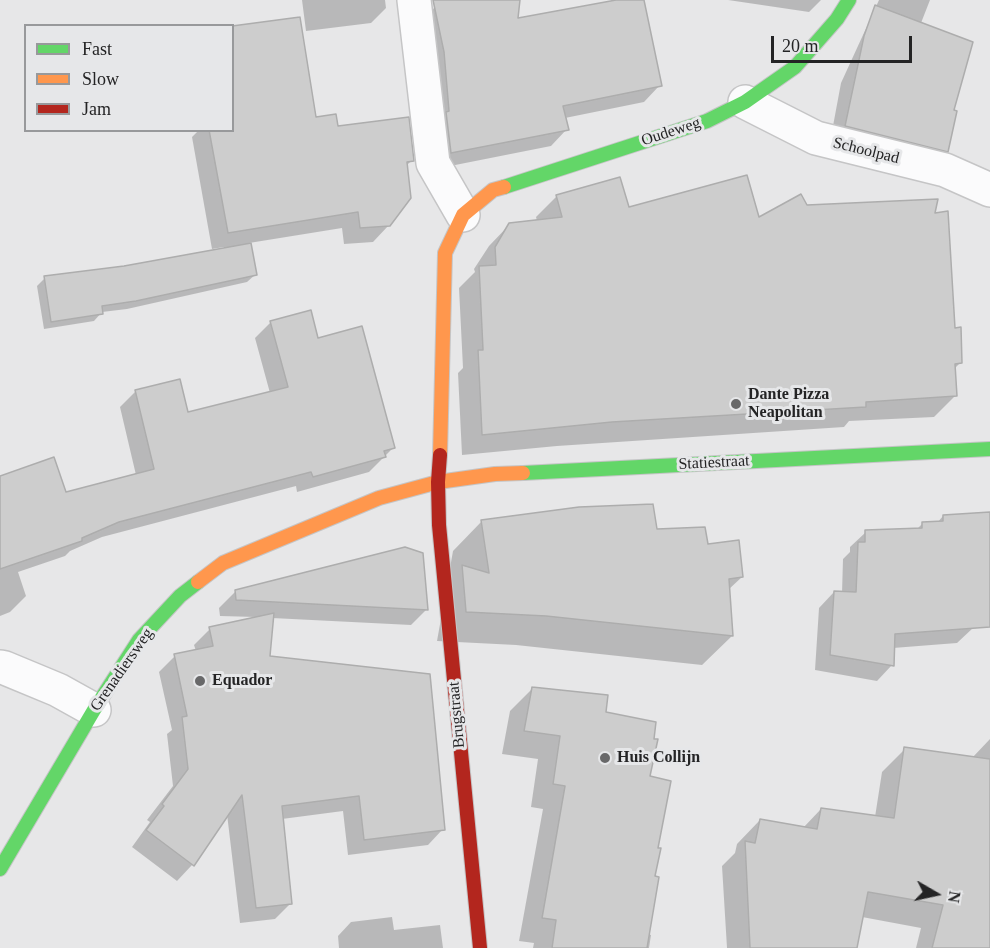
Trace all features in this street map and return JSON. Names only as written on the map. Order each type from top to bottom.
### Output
[{"type":"street","points":[[414,0],[433,163],[463,215]]},
{"type":"street","name":"Oudeweg","points":[[438,482],[441,449],[445,253],[463,215],[493,190],[706,121],[745,102],[795,67],[837,19],[849,0]]},
{"type":"street","name":"Schoolpad","points":[[745,102],[816,138],[945,170],[990,190]]},
{"type":"street","name":"Statiestraat","points":[[438,482],[495,474],[990,449]]},
{"type":"street","name":"Grenadiersweg","points":[[0,869],[93,710],[139,640],[180,596],[223,563],[369,502],[438,482]]},
{"type":"street","name":"Brugstraat","points":[[438,482],[442,554],[480,948]]},
{"type":"street","points":[[0,667],[58,690],[93,710]]},
{"type":"building","points":[[433,0],[520,0],[518,18],[616,0],[644,0],[662,86],[563,106],[569,130],[451,153],[446,112],[449,111],[444,52]]},
{"type":"building","points":[[875,5],[973,42],[954,110],[957,111],[948,152],[845,126],[864,36]]},
{"type":"building","points":[[300,17],[316,117],[336,114],[338,126],[409,117],[414,161],[407,162],[411,198],[390,226],[360,228],[358,212],[228,233],[209,132],[234,132],[234,26]]},
{"type":"building","points":[[747,175],[759,217],[801,194],[807,205],[938,199],[935,213],[948,211],[955,328],[961,327],[962,363],[955,364],[957,396],[866,402],[866,407],[612,422],[482,435],[478,350],[483,350],[479,266],[496,265],[495,247],[509,223],[562,217],[556,195],[620,177],[629,207]]},
{"type":"building","points":[[251,243],[257,275],[102,306],[103,314],[51,322],[44,276],[124,266]]},
{"type":"building","points":[[311,310],[318,338],[362,326],[395,448],[384,451],[386,457],[313,477],[311,472],[119,522],[82,538],[82,541],[0,569],[0,476],[54,457],[66,492],[154,469],[135,390],[180,379],[188,412],[288,387],[270,321]]},
{"type":"building","points":[[653,504],[657,529],[705,527],[708,544],[739,540],[743,577],[729,579],[733,636],[546,616],[466,612],[462,565],[489,573],[481,520],[579,507]]},
{"type":"building","points":[[990,512],[990,627],[895,634],[894,666],[830,655],[834,591],[856,592],[858,542],[865,542],[865,530],[922,528],[922,522],[943,521],[943,515]]},
{"type":"building","points":[[405,547],[423,553],[428,610],[236,600],[235,590]]},
{"type":"building","points":[[274,613],[270,656],[430,674],[445,830],[364,840],[359,796],[282,806],[292,904],[256,908],[242,795],[194,866],[146,830],[188,769],[182,717],[187,716],[174,654],[213,646],[209,627]]},
{"type":"building","points":[[532,687],[608,695],[606,712],[656,722],[654,739],[658,739],[650,776],[671,781],[658,848],[661,848],[655,876],[659,877],[647,948],[552,948],[556,920],[542,918],[565,786],[553,784],[560,736],[524,731]]},
{"type":"building","points":[[904,747],[990,759],[990,948],[932,948],[943,905],[868,892],[857,948],[750,948],[745,841],[755,843],[760,819],[817,829],[821,808],[894,818]]},
{"type":"traffic: fast","points":[[504,187],[707,121],[745,102],[795,67],[837,19],[849,0]]},
{"type":"traffic: fast","points":[[523,473],[990,449]]},
{"type":"traffic: fast","points":[[0,869],[94,710],[139,640],[180,596],[198,582]]},
{"type":"traffic: slow","points":[[440,455],[445,253],[463,215],[493,190],[504,187]]},
{"type":"traffic: slow","points":[[198,582],[223,563],[379,498],[438,482],[495,474],[523,473]]},
{"type":"traffic: jam","points":[[440,455],[439,525],[480,948]]},
{"type":"place","name":"Dante Pizza Neapolitan","points":[[736,404]]},
{"type":"place","name":"Equador","points":[[200,681]]},
{"type":"place","name":"Huis Collijn","points":[[605,758]]}]
